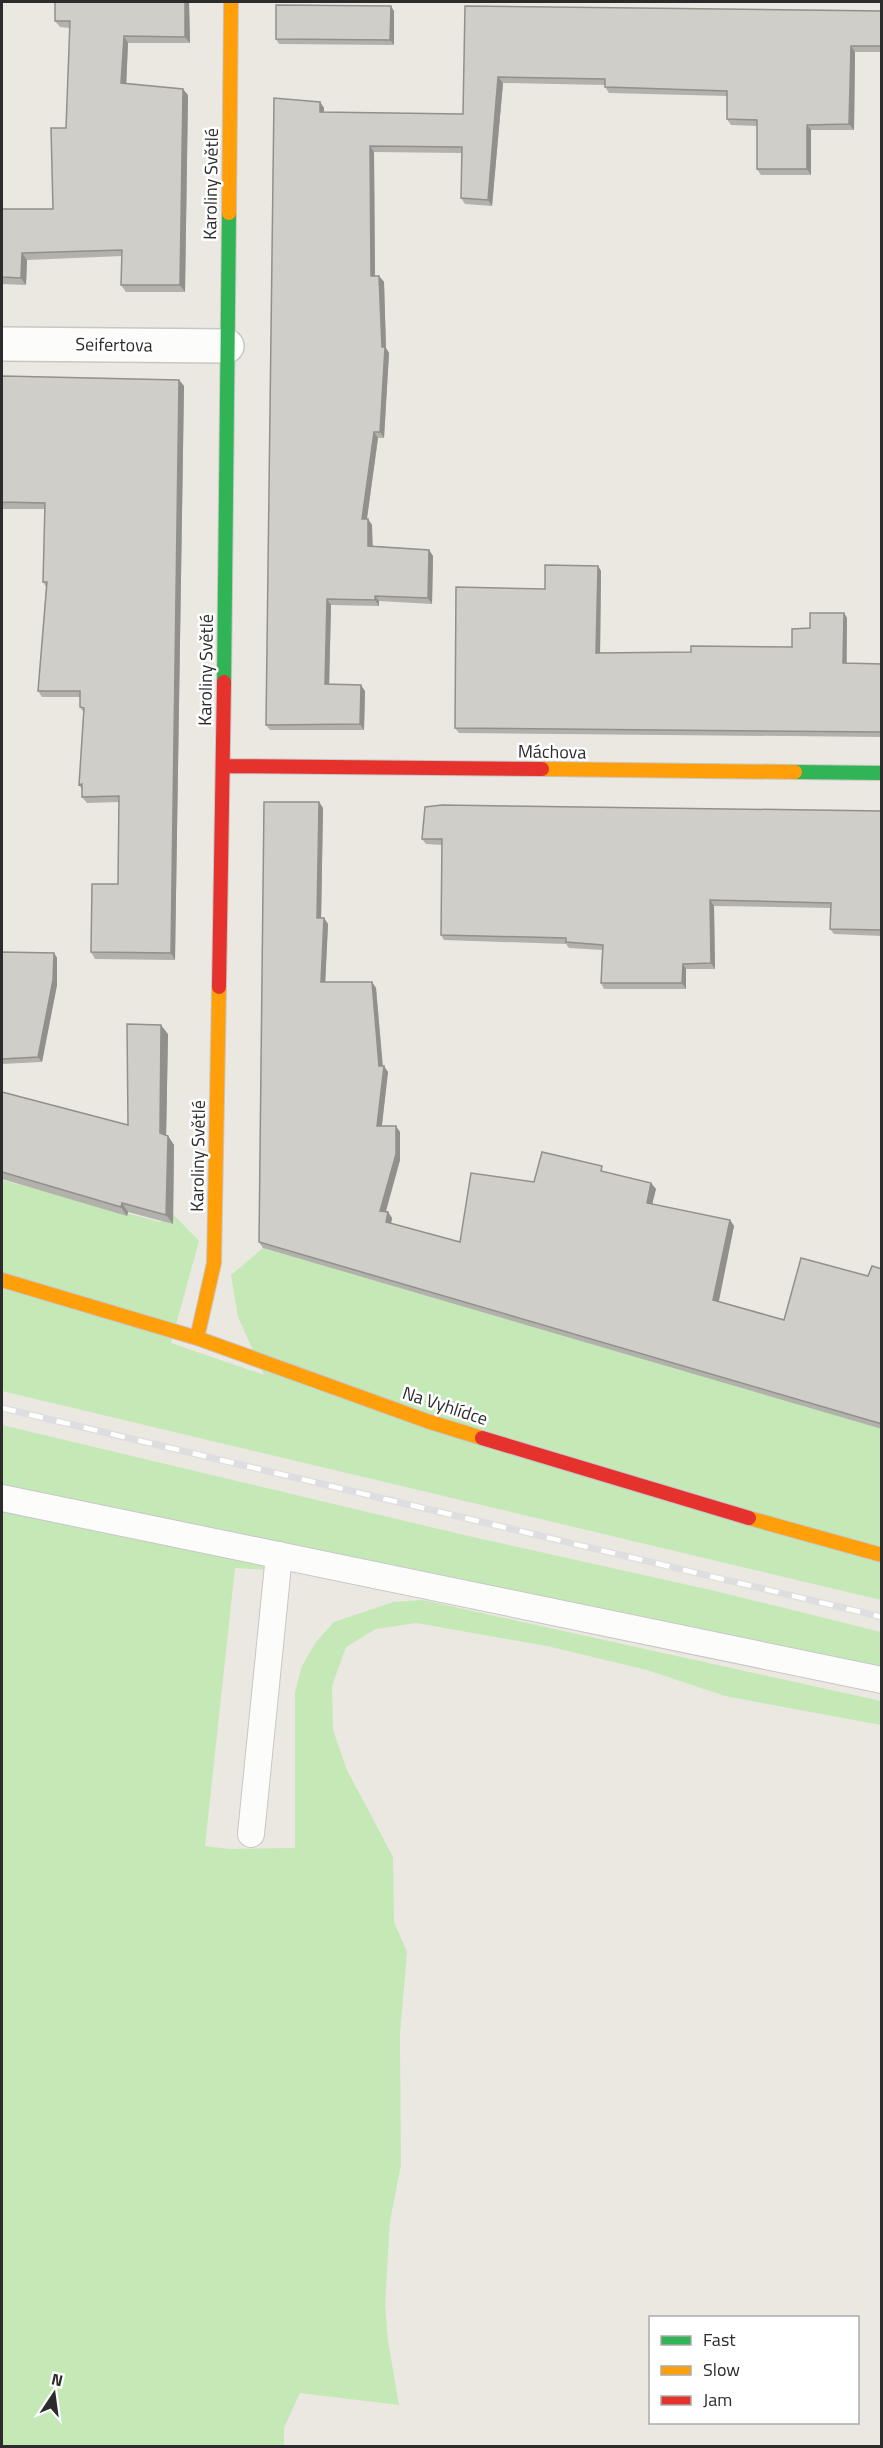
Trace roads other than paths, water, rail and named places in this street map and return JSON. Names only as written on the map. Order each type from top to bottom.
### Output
[{"type":"street","name":"Karoliny Světlé","points":[[197,1338],[214,1263],[223,766],[231,2]]},
{"type":"street","name":"Seifertova","points":[[2,344],[227,346]]},
{"type":"street","name":"Máchova","points":[[223,766],[882,773]]},
{"type":"street","name":"Na Vyhlídce","points":[[2,1280],[197,1338],[450,1428],[650,1490],[882,1555]]},
{"type":"lane","points":[[2,1498],[882,1680]]},
{"type":"lane","points":[[251,1834],[279,1555]]},
{"type":"railway","points":[[2,1408],[882,1617]]}]
